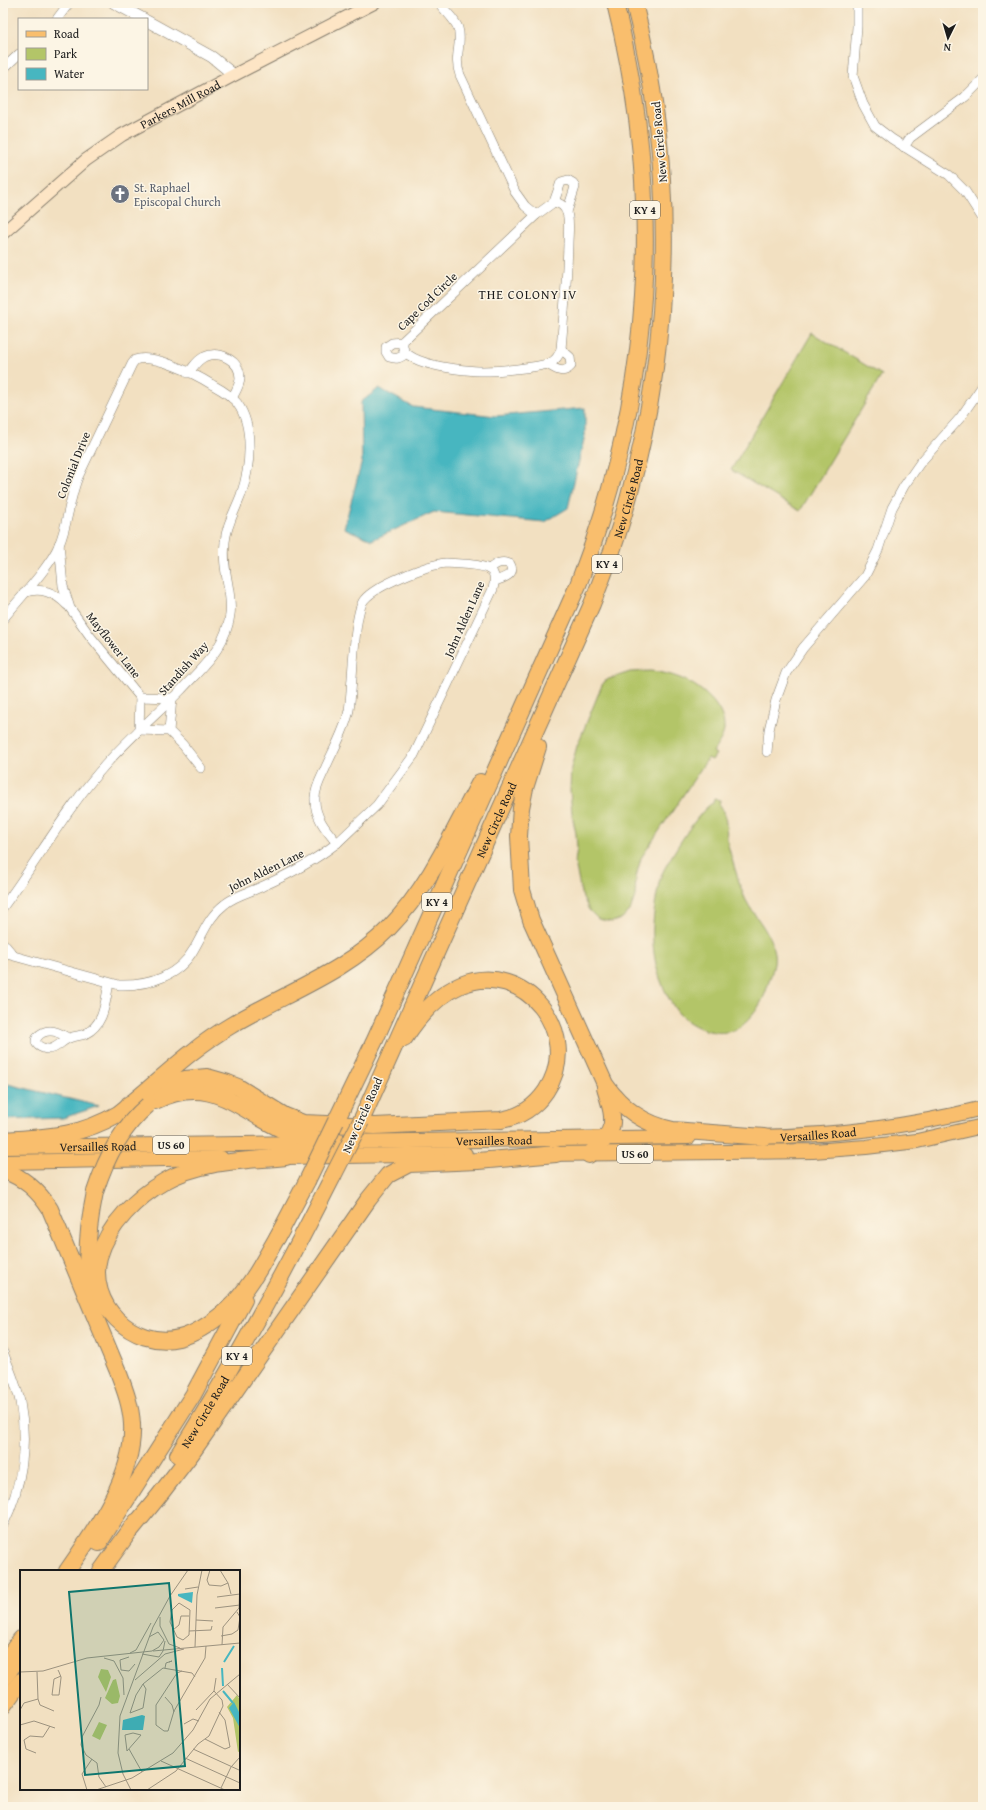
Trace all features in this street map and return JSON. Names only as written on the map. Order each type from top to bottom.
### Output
[{"type":"highway","name":"New Circle Road","points":[[81,1570],[193,1395],[307,1181],[375,1040],[536,682],[578,585],[602,520],[628,418],[639,347],[645,261],[644,186],[638,115],[629,61],[615,3]]},
{"type":"highway","name":"New Circle Road","points":[[102,1570],[131,1530],[222,1383],[274,1291],[361,1121],[376,1084],[595,597],[629,497],[650,406],[662,312],[664,225],[659,129],[646,49],[634,3]]},
{"type":"highway","points":[[571,651],[525,788],[519,836],[520,866],[522,890],[531,920],[600,1074],[610,1091],[619,1101],[641,1119],[650,1124],[673,1130],[764,1137]]},
{"type":"highway","points":[[3,1140],[58,1136],[88,1129],[112,1116],[230,1026],[354,958],[389,929],[409,907],[422,886],[536,682]]},
{"type":"highway","points":[[129,1104],[153,1094],[174,1081],[207,1077],[238,1087],[289,1118],[303,1123],[375,1126],[507,1119],[512,1118],[534,1105],[550,1084],[557,1059],[557,1035],[551,1020],[540,1004],[516,987],[504,982],[489,980],[462,984],[438,999],[416,1022],[399,1046],[376,1084]]},
{"type":"highway","points":[[589,1155],[606,1139],[610,1133],[613,1119],[600,1074]]},
{"type":"highway","points":[[99,1326],[91,1295],[88,1265],[89,1227],[95,1192],[111,1153],[128,1127],[148,1105],[163,1097],[181,1092],[209,1093],[239,1104],[284,1131],[302,1136],[339,1142]]},
{"type":"highway","points":[[131,1530],[191,1454],[368,1200],[388,1175],[401,1167],[420,1163],[478,1161],[556,1154]]},
{"type":"highway","points":[[282,1229],[245,1291],[228,1309],[199,1330],[180,1338],[145,1338],[127,1329],[111,1314],[100,1292],[98,1269],[99,1257],[105,1244],[129,1208],[152,1189],[166,1180],[200,1167],[224,1163],[286,1157]]},
{"type":"highway","points":[[3,1170],[21,1178],[34,1187],[50,1210],[99,1326],[126,1394],[131,1411],[132,1439],[122,1477],[102,1517],[68,1570]]},
{"type":"highway","points":[[3,1664],[20,1640]]},
{"type":"highway","points":[[3,1679],[20,1655]]},
{"type":"highway","points":[[3,1706],[20,1682]]},
{"type":"main road","name":"Parkers Mill Road","points":[[3,233],[60,182],[106,146],[149,119],[374,3]]},
{"type":"main road","name":"Versailles Road","points":[[3,1147],[764,1137],[808,1135],[900,1126],[983,1108]]},
{"type":"main road","name":"Versailles Road","points":[[3,1162],[493,1154],[589,1155],[821,1151],[917,1140],[983,1126]]},
{"type":"street","points":[[58,18],[69,3]]},
{"type":"street","points":[[114,3],[142,18]]},
{"type":"street","points":[[439,3],[456,23],[458,28],[460,38],[456,64],[460,75],[515,192],[525,206],[536,215]]},
{"type":"street","points":[[857,3],[857,27],[853,76],[863,104],[875,126],[904,147],[949,175],[966,192],[983,219]]},
{"type":"street","points":[[148,22],[212,57],[234,75]]},
{"type":"street","points":[[3,69],[18,55]]},
{"type":"street","points":[[904,147],[910,138],[965,97],[983,78]]},
{"type":"street","points":[[402,342],[392,343],[386,347],[386,352],[389,357],[395,359],[406,353],[415,359],[425,362],[470,370],[498,371],[547,364],[557,358],[561,349],[567,268],[567,212],[575,188],[573,183],[568,180],[560,182],[554,202],[562,205],[567,212]]},
{"type":"street","name":"Cape Cod Circle","points":[[406,353],[402,346],[402,342],[536,215],[554,202]]},
{"type":"street","points":[[547,364],[564,372],[568,370],[571,366],[570,357],[561,349]]},
{"type":"street","points":[[188,373],[204,357],[214,355],[227,357],[236,365],[240,376],[238,389],[232,398]]},
{"type":"street","name":"Standish Way","points":[[3,907],[91,782],[139,730],[212,656],[227,630],[231,619],[232,610],[226,569],[225,542],[228,526],[244,483],[249,452],[245,421],[242,411],[232,398],[208,382],[160,362],[147,358],[137,359]]},
{"type":"street","name":"Colonial Drive","points":[[3,619],[46,565],[59,544],[72,491],[132,364],[137,359]]},
{"type":"street","points":[[767,752],[769,730],[776,700],[786,672],[803,648],[865,576],[878,550],[892,508],[904,486],[920,463],[960,418],[983,385]]},
{"type":"street","name":"Mayflower Lane","points":[[59,544],[63,586],[70,608]]},
{"type":"street","points":[[488,569],[499,562],[505,561],[510,564],[512,568],[511,573],[507,577],[494,581]]},
{"type":"street","name":"John Alden Lane","points":[[3,953],[119,985],[136,985],[153,981],[168,975],[187,959],[211,917],[225,904],[236,897],[288,875],[316,859],[337,843],[377,805],[414,755],[493,589],[493,573],[488,569],[479,566],[446,563],[427,566],[375,591],[361,604],[348,714],[344,727],[316,790],[315,796],[315,808],[319,818],[337,843]]},
{"type":"street","name":"Mayflower Lane","points":[[24,593],[33,590],[45,591],[61,599],[70,608],[90,636],[140,697],[139,730]]},
{"type":"street","name":"Mayflower Lane","points":[[140,697],[172,698]]},
{"type":"street","points":[[169,731],[172,698]]},
{"type":"street","points":[[139,730],[169,731],[183,745],[201,768]]},
{"type":"street","points":[[3,943],[13,956]]},
{"type":"street","points":[[68,1038],[85,1034],[97,1026],[104,1011],[109,983]]},
{"type":"street","points":[[3,1352],[20,1402],[23,1429],[21,1473],[15,1500],[3,1525]]},
{"type":"green space","points":[[812,333],[882,375],[800,511],[731,470]]},
{"type":"green space","points":[[650,671],[665,673],[680,678],[703,691],[721,713],[724,730],[721,739],[713,752],[716,754],[712,760],[708,758],[641,858],[636,877],[635,896],[630,911],[621,919],[612,922],[598,919],[589,910],[581,893],[575,862],[577,848],[570,790],[571,768],[577,746],[602,685],[606,680],[630,672]]},
{"type":"green space","points":[[714,799],[720,800],[719,805],[724,814],[728,845],[745,899],[769,936],[774,953],[772,970],[760,1004],[749,1020],[744,1024],[732,1031],[723,1032],[713,1032],[694,1025],[679,1014],[666,993],[656,966],[653,938],[654,909],[661,876],[684,836],[707,807],[713,803]]},
{"type":"water","points":[[379,388],[413,407],[496,416],[585,408],[585,435],[568,508],[545,522],[434,512],[372,540],[344,528],[362,461],[361,402]]},
{"type":"water","points":[[3,1083],[99,1106],[63,1118],[3,1120]]},
{"type":"place","name":"St. Raphael Episcopal Church","points":[[120,194]]},
{"type":"district","name":"THE COLONY IV","points":[[528,294]]}]
